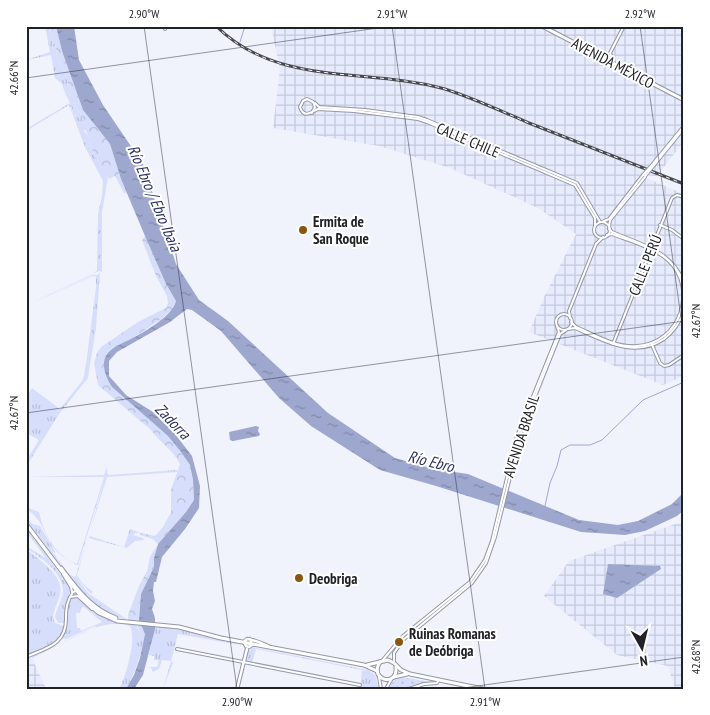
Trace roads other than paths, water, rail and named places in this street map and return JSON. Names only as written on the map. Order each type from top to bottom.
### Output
[{"type":"main road","name":"AVENIDA MÉXICO","points":[[542,26],[684,100]]},
{"type":"main road","points":[[26,524],[87,601],[105,614],[126,621]]},
{"type":"main road","points":[[64,574],[74,592],[94,610],[110,618],[188,629],[221,638],[246,641],[249,647],[272,647],[364,665],[383,679],[410,674],[483,689]]},
{"type":"main road","points":[[364,665],[388,660],[410,674]]},
{"type":"main road","points":[[377,673],[381,661]]},
{"type":"main road","points":[[393,678],[396,673],[395,665]]},
{"type":"street","points":[[606,54],[610,53],[624,26]]},
{"type":"street","points":[[610,53],[612,58]]},
{"type":"street","points":[[305,100],[313,102],[315,109],[312,113],[303,113],[300,110],[300,105],[305,100]]},
{"type":"street","name":"CALLE CHILE","points":[[313,102],[320,107],[358,109],[420,118],[521,160],[578,184],[601,222]]},
{"type":"street","name":"CALLE CHILE","points":[[312,113],[320,108],[418,119],[427,122],[575,185],[595,218],[595,226]]},
{"type":"street","points":[[554,346],[559,332],[557,318],[569,311],[596,244],[595,226],[608,219],[684,127]]},
{"type":"street","points":[[606,235],[610,220],[644,176]]},
{"type":"street","name":"CALLE PERÚ","points":[[613,343],[673,196],[684,197]]},
{"type":"street","points":[[601,222],[606,224],[612,232],[651,249],[670,260],[684,283]]},
{"type":"street","points":[[660,225],[672,230],[684,239]]},
{"type":"street","points":[[596,234],[603,237]]},
{"type":"street","points":[[569,311],[571,322],[576,327],[613,343],[633,347],[653,343],[670,332],[681,313],[684,296],[678,274],[668,260],[651,249],[612,234],[606,235],[596,244]]},
{"type":"street","points":[[557,326],[560,329],[575,328],[613,343],[632,348],[652,345],[665,338],[674,330],[684,311]]},
{"type":"street","points":[[564,315],[570,318]]},
{"type":"street","points":[[554,346],[561,333],[567,329],[571,322]]},
{"type":"street","points":[[652,345],[660,363],[664,366],[669,365],[684,355]]},
{"type":"street","name":"AVENIDA BRASIL","points":[[424,621],[470,582],[488,554],[518,436],[554,346]]},
{"type":"street","points":[[26,657],[54,645],[62,637],[66,626],[66,605],[74,592],[87,601]]},
{"type":"street","points":[[70,597],[78,596],[94,610]]},
{"type":"street","points":[[381,661],[391,652],[403,636],[424,621]]},
{"type":"street","points":[[395,665],[394,654],[403,640],[424,621]]},
{"type":"street","points":[[246,641],[249,647]]},
{"type":"street","points":[[237,689],[249,647],[246,641]]},
{"type":"street","points":[[246,641],[272,647]]},
{"type":"street","points":[[177,650],[360,685]]},
{"type":"street","points":[[377,673],[381,689]]},
{"type":"street","points":[[386,689],[393,678]]},
{"type":"street","points":[[410,689],[439,680]]},
{"type":"water","points":[[56,26],[74,26],[79,60],[103,105],[143,164],[176,264],[199,300],[228,321],[328,413],[395,458],[434,469],[468,474],[579,520],[618,525],[638,521],[672,504],[684,492],[684,510],[677,516],[645,531],[625,535],[581,532],[380,470],[311,426],[279,398],[221,331],[192,310],[187,309],[170,322],[117,352],[109,361],[109,376],[126,395],[153,412],[175,434],[192,456],[200,486],[199,508],[162,557],[153,591],[155,601],[152,609],[155,618],[155,629],[143,675],[134,689],[126,689],[134,675],[140,658],[145,634],[139,620],[141,594],[154,567],[154,558],[158,544],[194,500],[193,480],[190,465],[168,436],[112,387],[105,373],[104,363],[105,358],[112,349],[157,324],[174,307],[176,301],[166,284],[121,179],[110,144],[83,110],[62,51]]},
{"type":"water","points":[[259,427],[259,436],[230,440],[229,432]]},
{"type":"water","points":[[608,564],[660,566],[661,569],[617,598],[603,594]]},
{"type":"waterway","points":[[240,42],[245,26]]},
{"type":"waterway","points":[[545,506],[550,483],[561,450],[570,445],[590,445],[602,440],[643,400],[684,382]]},
{"type":"railway","points":[[216,26],[241,46],[267,59],[325,73],[385,79],[445,89],[684,184]]},
{"type":"place","name":"Ermita de San Roque","points":[[303,230]]},
{"type":"place","name":"Deobriga","points":[[299,578]]},
{"type":"place","name":"Ruinas Romanas de Deóbriga","points":[[399,642]]},
{"type":"water label","name":"Río Ebro / Ebro Ibaia","points":[[155,198]]},
{"type":"water label","name":"Zadorra","points":[[173,421]]},
{"type":"water label","name":"Río Ebro","points":[[431,461]]}]
